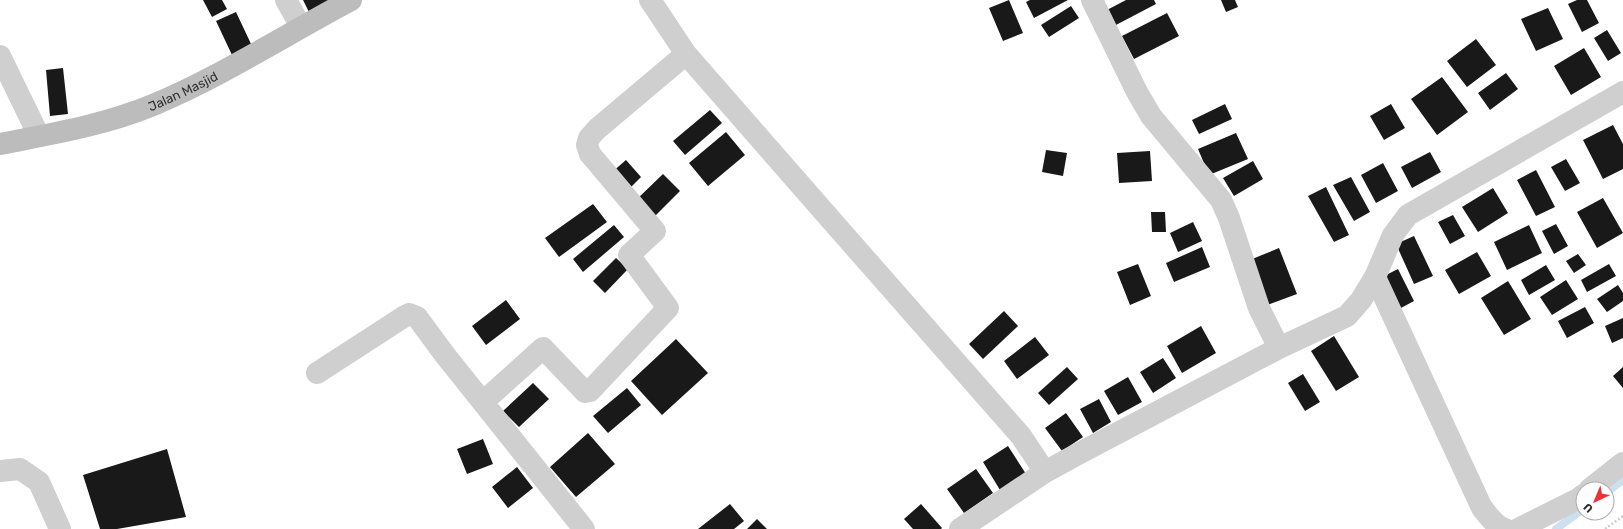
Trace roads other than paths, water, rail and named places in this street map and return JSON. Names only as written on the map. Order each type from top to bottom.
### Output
[{"type":"street","points":[[286,0],[301,27]]},
{"type":"street","name":"Jalan Masjid","points":[[0,144],[123,116],[152,105],[188,89],[351,0]]},
{"type":"street","points":[[650,0],[686,54],[1021,436],[1045,472]]},
{"type":"street","points":[[1092,0],[1150,116],[1221,200],[1229,218],[1259,308],[1275,341]]},
{"type":"street","points":[[483,402],[543,348],[585,392],[590,391],[668,308],[629,255],[656,232],[590,154],[587,145],[589,138],[597,129],[686,54]]},
{"type":"street","points":[[0,56],[39,136]]},
{"type":"street","points":[[960,529],[1045,472],[1275,341],[1347,316],[1361,300],[1375,277],[1393,235],[1408,215],[1623,92]]},
{"type":"street","points":[[1375,277],[1482,508],[1502,528],[1506,529]]},
{"type":"street","points":[[317,373],[405,316],[413,314],[417,317],[584,529]]},
{"type":"street","points":[[1600,481],[1623,463]]},
{"type":"street","points":[[0,471],[20,470],[39,482],[60,529]]},
{"type":"street","points":[[1518,529],[1575,500]]},
{"type":"waterway","points":[[1615,486],[1623,480]]},
{"type":"waterway","points":[[1556,529],[1575,515]]}]
